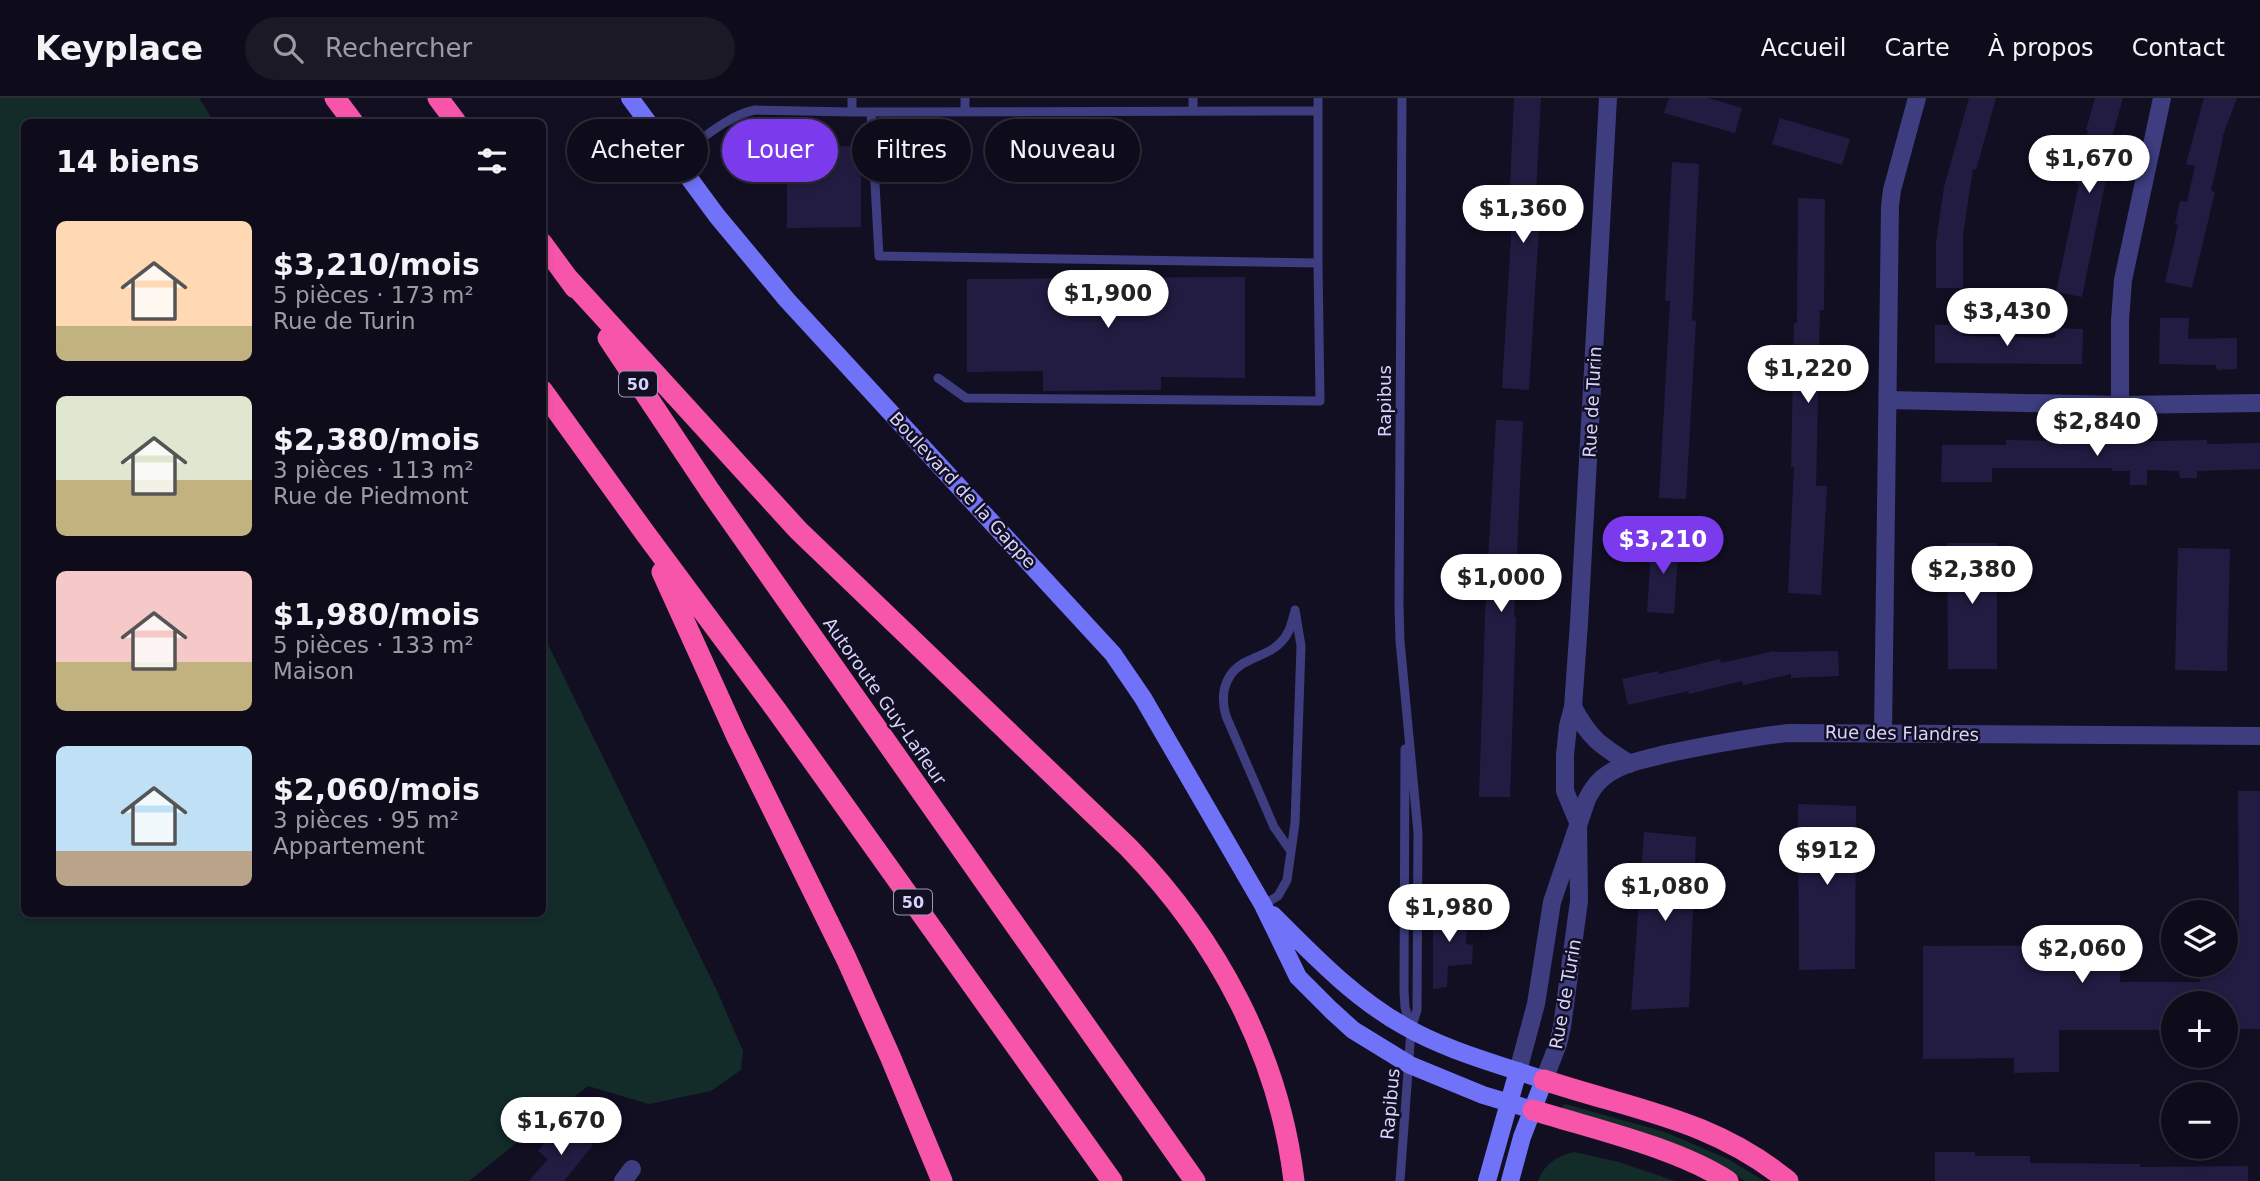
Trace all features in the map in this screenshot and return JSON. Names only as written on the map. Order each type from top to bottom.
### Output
[{"type":"highway","points":[[335,98],[350,119]]},
{"type":"highway","points":[[438,98],[454,119]]},
{"type":"highway","name":"Autoroute Guy-Lafleur","points":[[546,248],[718,502],[1195,1181]]},
{"type":"highway","points":[[567,276],[798,530],[1129,848],[1170,894],[1220,966],[1256,1036],[1273,1082],[1294,1181]]},
{"type":"highway","name":"50","points":[[546,396],[777,710],[1112,1181]]},
{"type":"highway","points":[[645,533],[736,735],[846,958],[942,1181]]},
{"type":"highway","points":[[1544,1080],[1694,1126],[1758,1158],[1788,1181]]},
{"type":"highway","points":[[1533,1110],[1667,1152],[1728,1181]]},
{"type":"street","name":"Boulevard de la Gappe","points":[[630,98],[645,119]]},
{"type":"street","name":"Rue de Turin","points":[[1544,1080],[1558,1044],[1579,901],[1578,822],[1565,790],[1592,411],[1608,98]]},
{"type":"street","points":[[1883,733],[1890,206],[1917,98]]},
{"type":"street","points":[[2119,405],[2119,320],[2123,280],[2162,98]]},
{"type":"street","name":"Boulevard de la Gappe","points":[[692,182],[787,300],[1114,654],[1143,698],[1264,905],[1298,977],[1353,1030],[1410,1065],[1471,1090],[1533,1110]]},
{"type":"street","points":[[1888,400],[2119,405],[2260,403]]},
{"type":"street","points":[[1573,707],[1592,738],[1630,764]]},
{"type":"street","name":"Rue des Flandres","points":[[1578,822],[1596,784],[1614,770],[1685,750],[1764,735],[1803,732],[2260,736]]},
{"type":"street","name":"Rue de Turin","points":[[1518,1071],[1536,1004],[1552,902],[1578,822]]},
{"type":"street","name":"Boulevard de la Gappe","points":[[1264,905],[1326,967],[1368,1001],[1411,1030],[1441,1044],[1544,1080]]},
{"type":"street","points":[[1487,1181],[1518,1071]]},
{"type":"street","points":[[1510,1181],[1522,1137],[1544,1080]]},
{"type":"lane","points":[[852,98],[852,112]]},
{"type":"lane","points":[[965,98],[965,112]]},
{"type":"lane","points":[[1193,98],[1193,111]]},
{"type":"lane","points":[[937,378],[966,398],[1320,401],[1318,98]]},
{"type":"lane","name":"Rapibus","points":[[1399,1181],[1411,1030],[1417,1010],[1418,833],[1400,641],[1402,98]]},
{"type":"lane","points":[[708,134],[727,120],[747,111],[763,109],[852,112],[1318,111]]},
{"type":"lane","points":[[871,112],[879,256],[1318,263]]},
{"type":"lane","points":[[1264,905],[1278,896],[1285,886],[1295,823],[1301,646],[1295,610],[1289,632],[1284,639],[1269,651],[1243,663],[1233,671],[1224,687],[1223,698],[1226,716],[1274,827],[1290,850]]},
{"type":"lane","name":"Rapibus","points":[[1406,704],[1404,991],[1411,1030]]},
{"type":"green space","points":[[0,98],[199,98],[212,119],[21,119],[21,917],[546,917],[546,640],[718,993],[743,1051],[741,1070],[711,1091],[649,1104],[588,1086],[469,1181],[0,1181]]},
{"type":"green space","points":[[1565,1104],[1665,1132],[1728,1159],[1764,1181],[1745,1181],[1725,1168],[1564,1111],[1562,1107]]},
{"type":"green space","points":[[1574,1152],[1619,1162],[1675,1181],[1538,1181],[1552,1162]]},
{"type":"building","points":[[1514,98],[1541,98],[1535,211],[1540,211],[1529,390],[1502,388],[1514,187],[1510,187]]},
{"type":"building","points":[[1669,98],[1708,98],[1742,108],[1735,133],[1664,113]]},
{"type":"building","points":[[1969,98],[1996,98],[1976,170],[1973,169],[1963,235],[1963,288],[1936,288],[1936,243],[1944,187]]},
{"type":"building","points":[[2095,98],[2123,98],[2111,140],[2114,140],[2082,297],[2056,292],[2079,184],[2076,183],[2086,130]]},
{"type":"building","points":[[2204,98],[2237,98],[2222,138],[2211,191],[2215,192],[2192,288],[2165,282],[2178,225],[2175,224],[2180,201],[2187,202],[2195,166],[2186,164]]},
{"type":"building","points":[[1780,118],[1850,139],[1842,165],[1772,144]]},
{"type":"building","points":[[838,146],[852,146],[852,182],[861,182],[861,227],[787,228],[787,182],[838,182]]},
{"type":"building","points":[[1672,162],[1699,164],[1692,320],[1696,321],[1686,499],[1659,498],[1670,301],[1665,301]]},
{"type":"building","points":[[1798,198],[1825,199],[1824,310],[1820,310],[1816,486],[1827,486],[1821,595],[1788,593],[1794,467],[1791,467],[1794,323],[1797,323]]},
{"type":"building","points":[[1245,277],[1245,378],[1161,377],[1161,390],[1043,391],[1043,371],[967,372],[967,279]]},
{"type":"building","points":[[2160,318],[2189,318],[2188,339],[2237,338],[2237,369],[2217,370],[2216,365],[2159,364]]},
{"type":"building","points":[[1935,325],[1963,325],[1963,336],[2055,338],[2056,328],[2083,329],[2082,364],[1935,363]]},
{"type":"building","points":[[1496,420],[1523,421],[1514,617],[1510,797],[1479,797],[1485,616]]},
{"type":"building","points":[[2006,440],[2207,440],[2207,444],[2260,443],[2260,469],[2197,471],[2197,478],[2180,478],[2179,471],[2147,470],[2147,485],[2130,485],[2130,471],[2112,471],[2112,468],[1992,468],[1992,482],[1941,482],[1942,445],[2006,445]]},
{"type":"building","points":[[1652,538],[1679,540],[1674,614],[1647,612]]},
{"type":"building","points":[[1947,543],[1997,543],[1997,669],[1948,669]]},
{"type":"building","points":[[2178,548],[2230,549],[2227,671],[2175,670]]},
{"type":"building","points":[[1774,651],[1838,651],[1839,676],[1791,678],[1791,674],[1743,685],[1742,681],[1689,694],[1688,691],[1628,705],[1622,679],[1658,671],[1659,674],[1720,659],[1721,663]]},
{"type":"building","points":[[2238,791],[2260,791],[2260,1029],[2238,1029],[2238,991],[2161,991],[2161,1030],[2059,1030],[2059,1072],[2014,1073],[2014,1058],[1923,1059],[1923,946],[2120,945],[2120,982],[2200,982],[2200,977],[2238,977]]},
{"type":"building","points":[[1798,804],[1856,806],[1855,969],[1799,970]]},
{"type":"building","points":[[1644,832],[1696,837],[1689,1007],[1631,1010]]},
{"type":"building","points":[[1462,906],[1463,923],[1467,923],[1466,944],[1473,945],[1472,964],[1448,966],[1447,987],[1433,989],[1433,909]]},
{"type":"building","points":[[555,1130],[569,1141],[576,1131],[593,1145],[564,1181],[529,1181],[548,1159],[538,1151]]},
{"type":"building","points":[[1935,1152],[1975,1152],[1975,1156],[2030,1156],[2030,1163],[2140,1164],[2140,1167],[2248,1166],[2248,1181],[1935,1181]]}]
